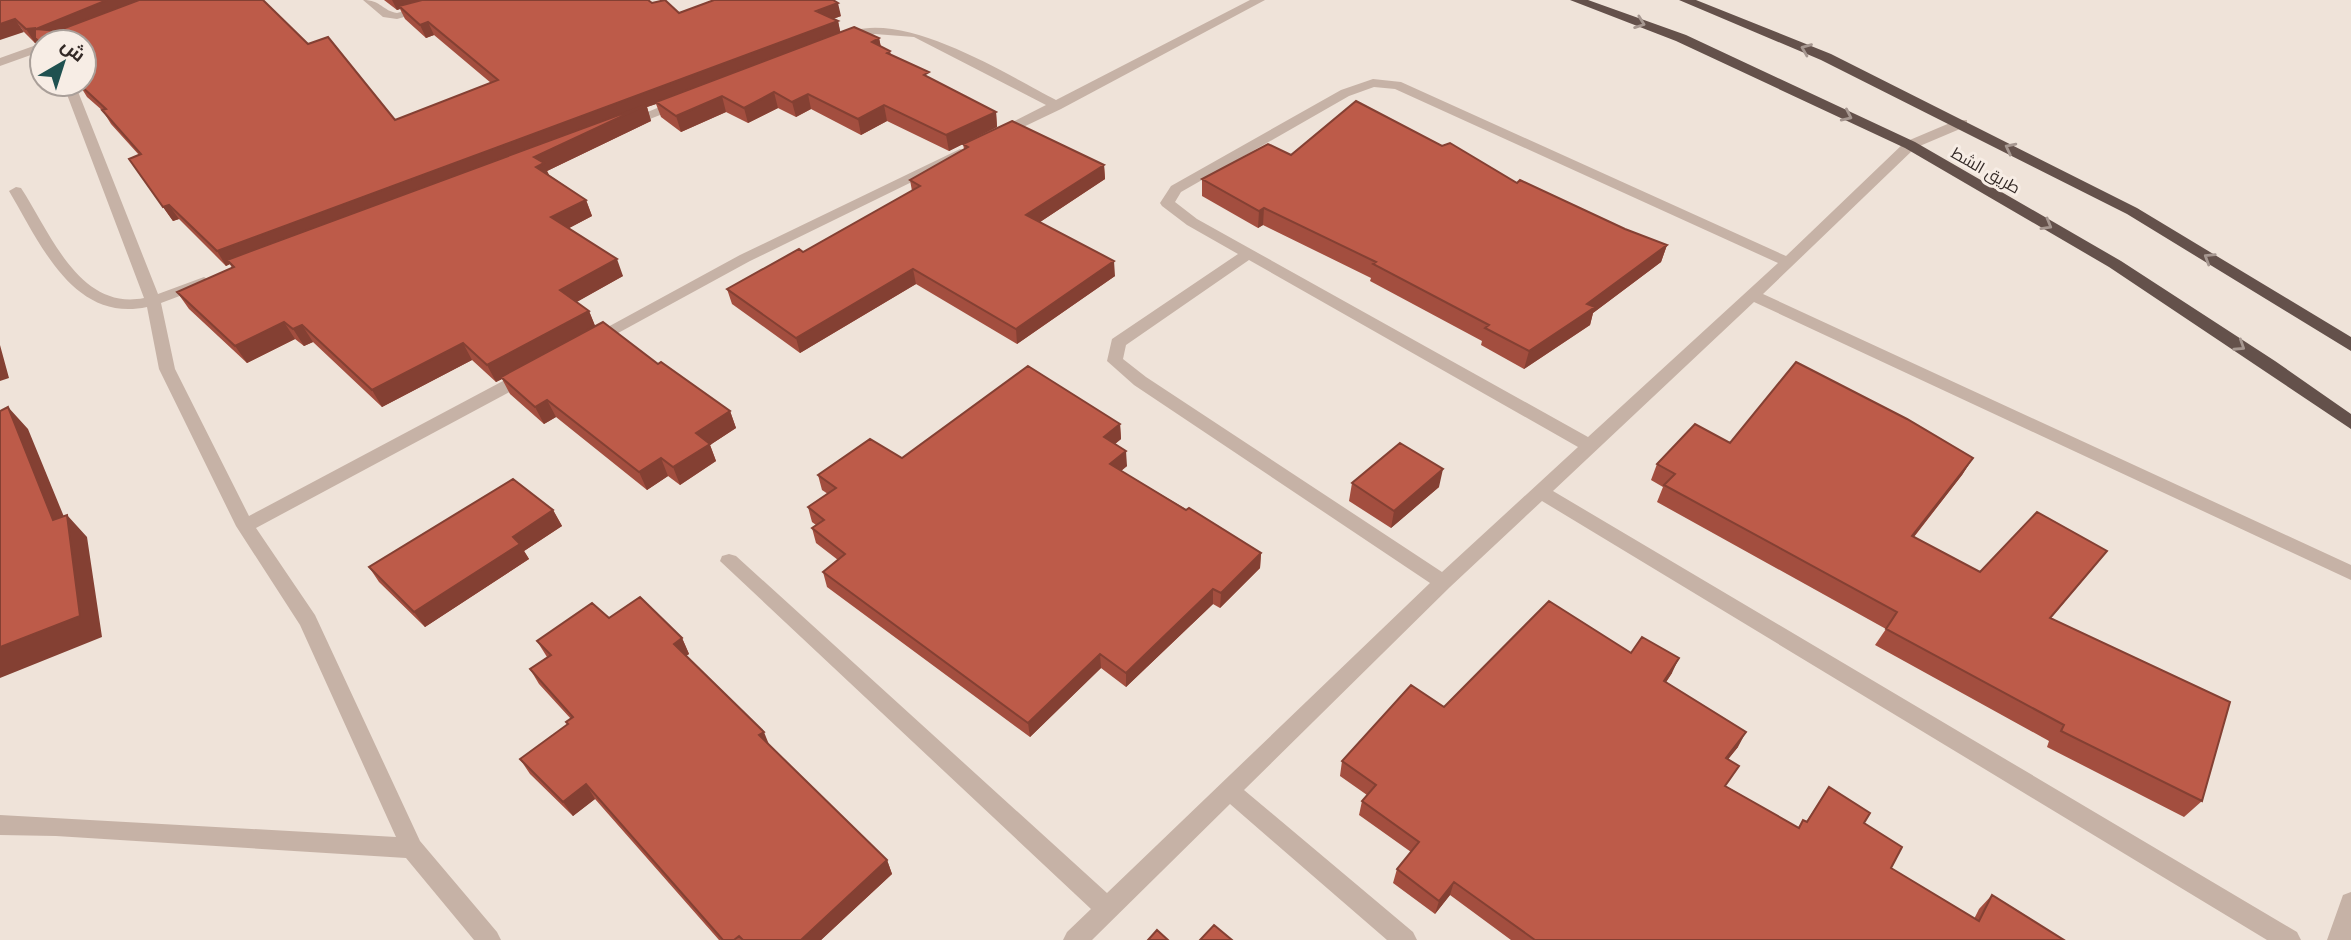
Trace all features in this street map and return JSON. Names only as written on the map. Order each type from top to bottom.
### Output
[{"type":"highway","name":"طريق الشط","points":[[1576,0],[1682,38],[1910,145],[2115,264],[2351,423]]},
{"type":"highway","name":"طريق الشط","points":[[1685,0],[1826,57],[1962,123],[2132,211],[2351,345]]},
{"type":"street","points":[[369,0],[387,15],[397,16],[458,0]]},
{"type":"street","points":[[576,349],[745,258],[1057,106],[1259,0]]},
{"type":"street","points":[[828,45],[872,29],[909,31],[929,38],[1057,106]]},
{"type":"street","points":[[0,62],[28,52]]},
{"type":"street","points":[[1590,446],[1192,222],[1167,203],[1176,189],[1345,93],[1373,83],[1396,85],[1788,262]]},
{"type":"street","points":[[74,98],[153,300],[167,369],[245,526],[308,621],[412,848],[489,940]]},
{"type":"street","points":[[608,131],[691,99]]},
{"type":"street","points":[[1075,940],[1443,582],[1753,295],[1910,145],[1962,123]]},
{"type":"street","points":[[16,191],[72,280],[94,295],[118,304],[153,300],[218,277]]},
{"type":"street","points":[[1249,253],[1118,343],[1115,361],[1140,382],[1443,582]]},
{"type":"street","points":[[1753,295],[2351,573]]},
{"type":"street","points":[[245,526],[540,368]]},
{"type":"street","points":[[1541,492],[2289,940]]},
{"type":"street","points":[[729,561],[1107,908]]},
{"type":"street","points":[[1228,789],[1405,940]]},
{"type":"street","points":[[0,825],[69,826],[412,848]]},
{"type":"street","points":[[2339,940],[2351,903]]},
{"type":"building","points":[[0,0],[107,0],[38,28],[26,29],[15,19],[0,24]]},
{"type":"building","points":[[139,0],[263,0],[308,44],[328,37],[395,120],[498,80],[428,22],[420,25],[399,6],[422,0],[648,0],[652,3],[665,0],[679,13],[714,0],[833,0],[838,3],[816,11],[838,21],[217,251],[169,205],[163,207],[129,159],[141,154],[102,110],[106,109],[94,98],[98,98],[98,28],[65,28]]},
{"type":"building","points":[[854,27],[879,38],[872,42],[890,51],[887,53],[929,72],[924,75],[996,112],[946,135],[884,105],[858,119],[808,94],[792,102],[774,92],[744,108],[722,96],[676,116],[656,102]]},
{"type":"building","points":[[1356,101],[1442,146],[1450,143],[1517,183],[1520,180],[1625,229],[1667,245],[1587,304],[1595,307],[1529,351],[1485,328],[1489,325],[1373,264],[1376,262],[1264,208],[1259,211],[1202,179],[1268,144],[1291,155]]},
{"type":"building","points":[[646,105],[534,157],[544,163],[536,167],[586,200],[551,217],[617,259],[560,290],[589,311],[487,365],[463,343],[372,390],[302,325],[293,329],[284,322],[235,346],[177,292],[234,267],[227,260]]},
{"type":"building","points":[[1012,121],[1104,165],[1026,215],[1114,261],[1016,329],[913,269],[796,338],[727,289],[799,249],[803,252],[920,186],[910,180],[968,147],[963,144]]},
{"type":"building","points":[[603,322],[658,364],[661,362],[730,411],[696,433],[710,444],[673,467],[661,458],[639,472],[547,400],[535,407],[501,377]]},
{"type":"building","points":[[1796,362],[1907,419],[1973,458],[1912,536],[1980,572],[2037,512],[2107,551],[2050,618],[2230,702],[2202,801],[2061,731],[2064,725],[1886,629],[1897,612],[1664,485],[1675,474],[1657,464],[1695,424],[1730,443]]},
{"type":"building","points":[[1028,366],[1120,424],[1104,437],[1126,451],[1110,464],[1186,510],[1189,508],[1261,553],[1221,593],[1213,589],[1126,673],[1100,654],[1028,723],[823,572],[845,554],[812,528],[824,520],[808,507],[836,488],[818,475],[870,439],[902,458]]},
{"type":"building","points":[[8,407],[53,520],[67,515],[80,616],[0,647],[0,411]]},
{"type":"building","points":[[1400,443],[1443,469],[1394,511],[1352,483]]},
{"type":"building","points":[[513,479],[553,510],[513,537],[520,544],[414,612],[369,567]]},
{"type":"building","points":[[640,597],[682,638],[674,644],[764,732],[759,735],[887,860],[801,940],[743,940],[739,936],[734,940],[723,940],[586,784],[563,802],[520,759],[568,724],[566,722],[573,717],[530,669],[551,655],[537,641],[592,603],[609,618]]},
{"type":"building","points":[[1549,601],[1631,653],[1642,637],[1679,658],[1664,681],[1746,732],[1726,758],[1739,766],[1725,786],[1799,828],[1803,820],[1807,822],[1829,787],[1870,813],[1864,823],[1902,847],[1891,868],[1979,921],[1992,895],[2064,940],[1535,940],[1454,882],[1439,901],[1397,869],[1419,842],[1362,801],[1376,785],[1342,761],[1411,685],[1444,707]]},
{"type":"building","points":[[1214,925],[1232,940],[1200,940]]},
{"type":"building","points":[[1157,930],[1168,940],[1148,940]]}]
